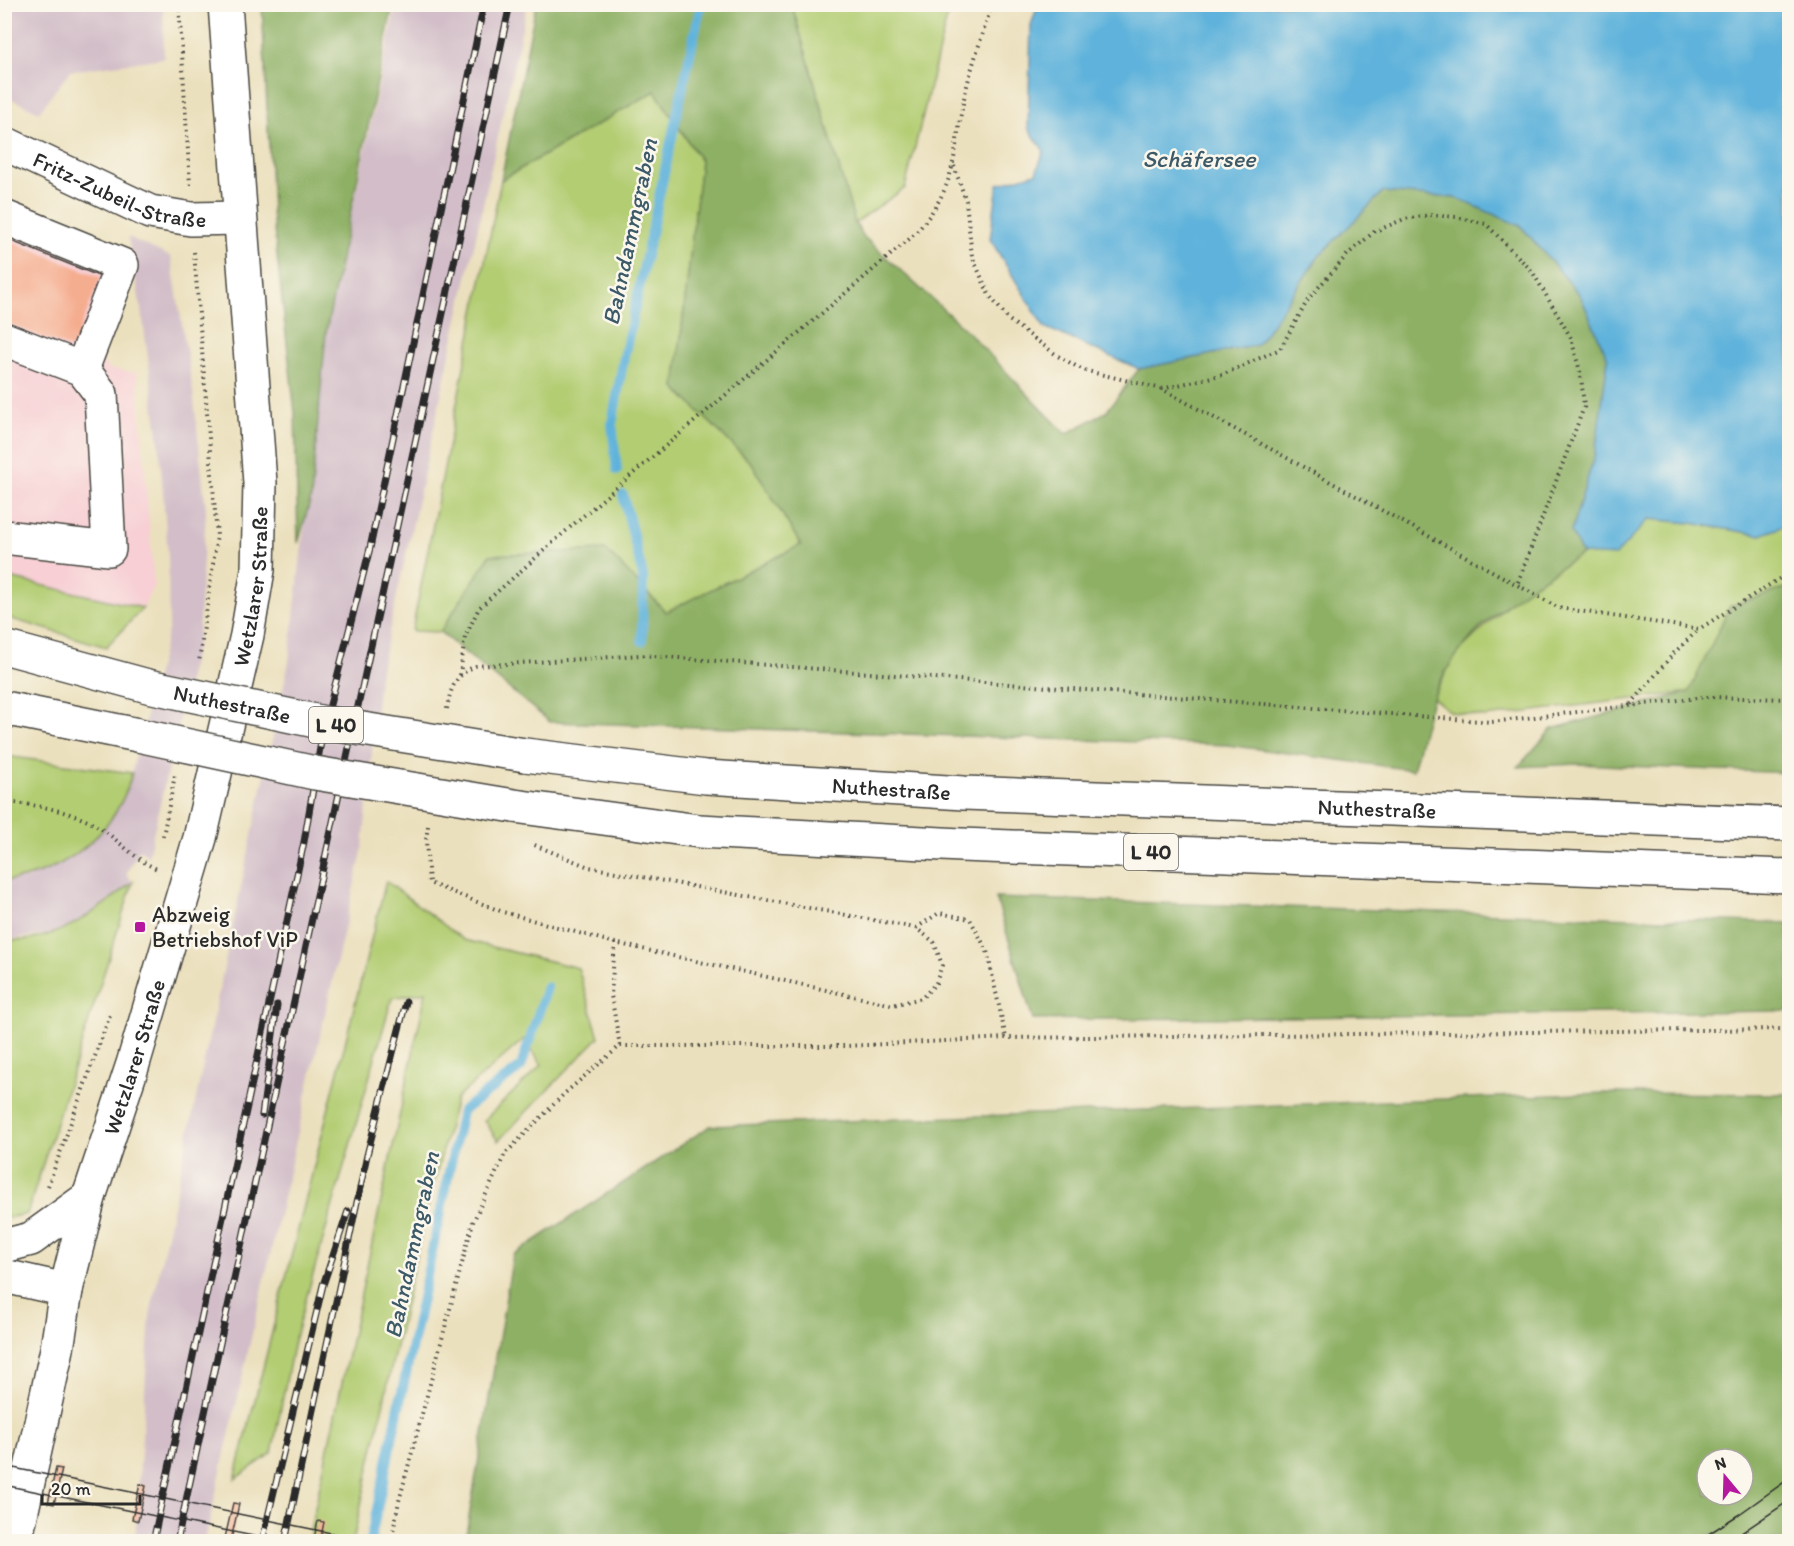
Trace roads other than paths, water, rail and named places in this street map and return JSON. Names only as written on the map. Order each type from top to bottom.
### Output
[{"type":"main road","name":"Wetzlarer Straße","points":[[15,1542],[57,1349],[66,1290],[89,1197],[133,1064],[200,838],[247,634],[258,570],[260,483],[225,4]]},
{"type":"main road","name":"Fritz-Zubeil-Straße","points":[[4,143],[150,212],[191,219],[239,218]]},
{"type":"main road","points":[[4,217],[122,265],[82,369]]},
{"type":"main road","points":[[4,339],[82,369],[101,394],[109,549],[4,537]]},
{"type":"main road","name":"Nuthestraße","points":[[4,647],[148,686],[325,723],[525,756],[706,777],[964,793],[1790,824]]},
{"type":"main road","name":"L 40","points":[[4,708],[315,773],[513,806],[722,832],[961,845],[1790,876]]},
{"type":"main road","points":[[4,1246],[31,1239],[89,1197]]},
{"type":"main road","points":[[4,1276],[66,1290]]},
{"type":"water","name":"Schäfersee","points":[[1038,5],[1789,5],[1789,524],[1761,535],[1691,523],[1649,519],[1615,556],[1582,554],[1571,532],[1595,454],[1608,359],[1580,295],[1521,226],[1456,198],[1383,192],[1319,256],[1257,345],[1139,369],[1044,327],[990,239],[998,184],[1036,173],[1044,151],[1028,128],[1031,25]]},
{"type":"waterway","name":"Bahndammgraben","points":[[617,470],[612,424],[624,357],[701,4]]},
{"type":"waterway","name":"Bahndammgraben","points":[[623,495],[643,576],[642,641]]},
{"type":"waterway","name":"Bahndammgraben","points":[[370,1542],[462,1111],[521,1067],[547,987]]},
{"type":"tram line","points":[[4,1466],[375,1542]]},
{"type":"tram line","points":[[1696,1542],[1790,1478]]},
{"type":"tram line","points":[[4,1485],[282,1542]]},
{"type":"tram line","points":[[1728,1542],[1790,1500]]},
{"type":"railway","points":[[153,1542],[304,842],[322,736],[370,548],[484,4]]},
{"type":"railway","points":[[177,1542],[510,4]]},
{"type":"railway","points":[[285,1542],[367,1155],[406,1002]]},
{"type":"railway","points":[[262,1115],[277,1005]]},
{"type":"railway","points":[[262,1542],[323,1285],[348,1211]]},
{"type":"place","name":"Abzweig Betriebshof ViP","points":[[140,927]]}]
